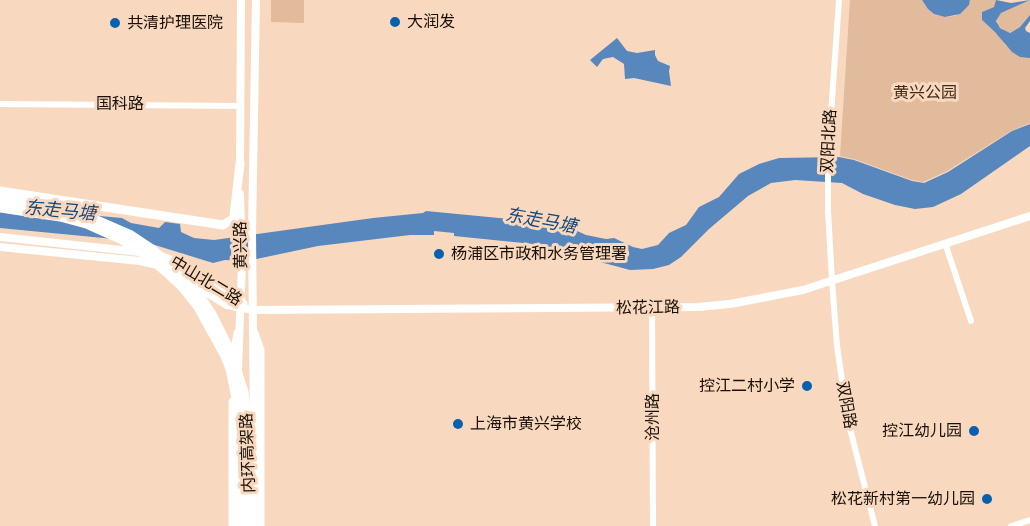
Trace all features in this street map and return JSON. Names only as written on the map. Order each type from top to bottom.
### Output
[{"type":"highway","points":[[0,192],[219,226],[233,219],[240,163]]},
{"type":"highway","name":"内环高架路","points":[[0,200],[45,206],[85,215],[131,235],[175,269],[202,299],[231,352],[244,392],[249,431],[249,526]]},
{"type":"highway","name":"内环高架路","points":[[0,208],[60,216],[86,224],[122,240],[148,256],[182,287],[198,307],[225,356],[238,404],[241,424],[240,526]]},
{"type":"highway","points":[[233,526],[233,369],[238,333]]},
{"type":"highway","points":[[254,333],[260,350],[260,526]]},
{"type":"main road","name":"黄兴路","points":[[240,526],[238,333],[242,263],[241,0]]},
{"type":"main road","name":"黄兴路","points":[[255,526],[252,232],[256,0]]},
{"type":"main road","name":"松花江路","points":[[254,310],[652,309],[730,304],[770,297],[832,281],[1030,216]]},
{"type":"main road","name":"中山北二路","points":[[0,237],[154,253],[190,268],[240,305],[254,310]]},
{"type":"main road","name":"中山北二路","points":[[0,248],[150,262],[179,275],[227,305],[240,305]]},
{"type":"street","name":"双阳北路","points":[[832,281],[827,182],[839,0]]},
{"type":"street","name":"国科路","points":[[0,104],[240,106]]},
{"type":"street","points":[[945,243],[970,321]]},
{"type":"street","name":"双阳路","points":[[832,281],[843,391],[861,476],[875,526]]},
{"type":"street","name":"沧州路","points":[[652,309],[653,526]]},
{"type":"street","points":[[1011,526],[1030,520]]},
{"type":"green space","points":[[271,0],[304,0],[304,23],[271,22]]},
{"type":"green space","name":"黄兴公园","points":[[850,0],[922,0],[934,14],[945,17],[955,16],[969,5],[970,0],[996,0],[994,7],[982,12],[982,20],[1001,37],[1006,46],[1030,58],[1030,123],[1011,131],[947,171],[923,182],[840,156]]},
{"type":"green space","points":[[1030,0],[1030,15],[1020,27],[1009,33],[998,26],[997,19],[1001,13]]},
{"type":"water","points":[[922,0],[970,0],[969,5],[960,14],[945,17],[934,14]]},
{"type":"water","points":[[996,0],[1011,3],[1030,0],[1001,13],[996,21],[1000,28],[1010,33],[1020,27],[1030,15],[1030,21],[1025,28],[1030,33],[1030,58],[1020,57],[1012,52],[982,20],[982,12],[994,7]]},
{"type":"water","points":[[617,38],[627,51],[637,53],[655,50],[658,61],[670,66],[671,86],[634,78],[625,79],[624,64],[613,57],[603,59],[597,67],[590,60]]},
{"type":"water","name":"东走马塘","points":[[1030,124],[1030,146],[961,194],[933,207],[915,209],[895,205],[863,194],[842,183],[795,180],[771,183],[748,196],[709,229],[681,257],[669,265],[653,269],[630,270],[533,244],[454,236],[454,233],[434,231],[434,235],[410,235],[318,246],[247,261],[225,260],[213,263],[145,242],[0,228],[0,207],[122,218],[131,223],[159,228],[165,222],[180,224],[181,232],[194,238],[214,240],[426,211],[562,224],[586,235],[606,239],[614,238],[642,249],[658,245],[669,233],[686,225],[699,207],[719,197],[739,174],[759,164],[779,158],[839,157],[924,183],[948,172],[1012,131]]},
{"type":"place","name":"大润发","points":[[395,22]]},
{"type":"place","name":"共清护理医院","points":[[115,23]]},
{"type":"place","name":"杨浦区市政和水务管理署","points":[[439,254]]},
{"type":"place","name":"控江二村小学","points":[[807,386]]},
{"type":"place","name":"上海市黄兴学校","points":[[458,424]]},
{"type":"place","name":"控江幼儿园","points":[[974,431]]},
{"type":"place","name":"松花新村第一幼儿园","points":[[987,499]]}]
